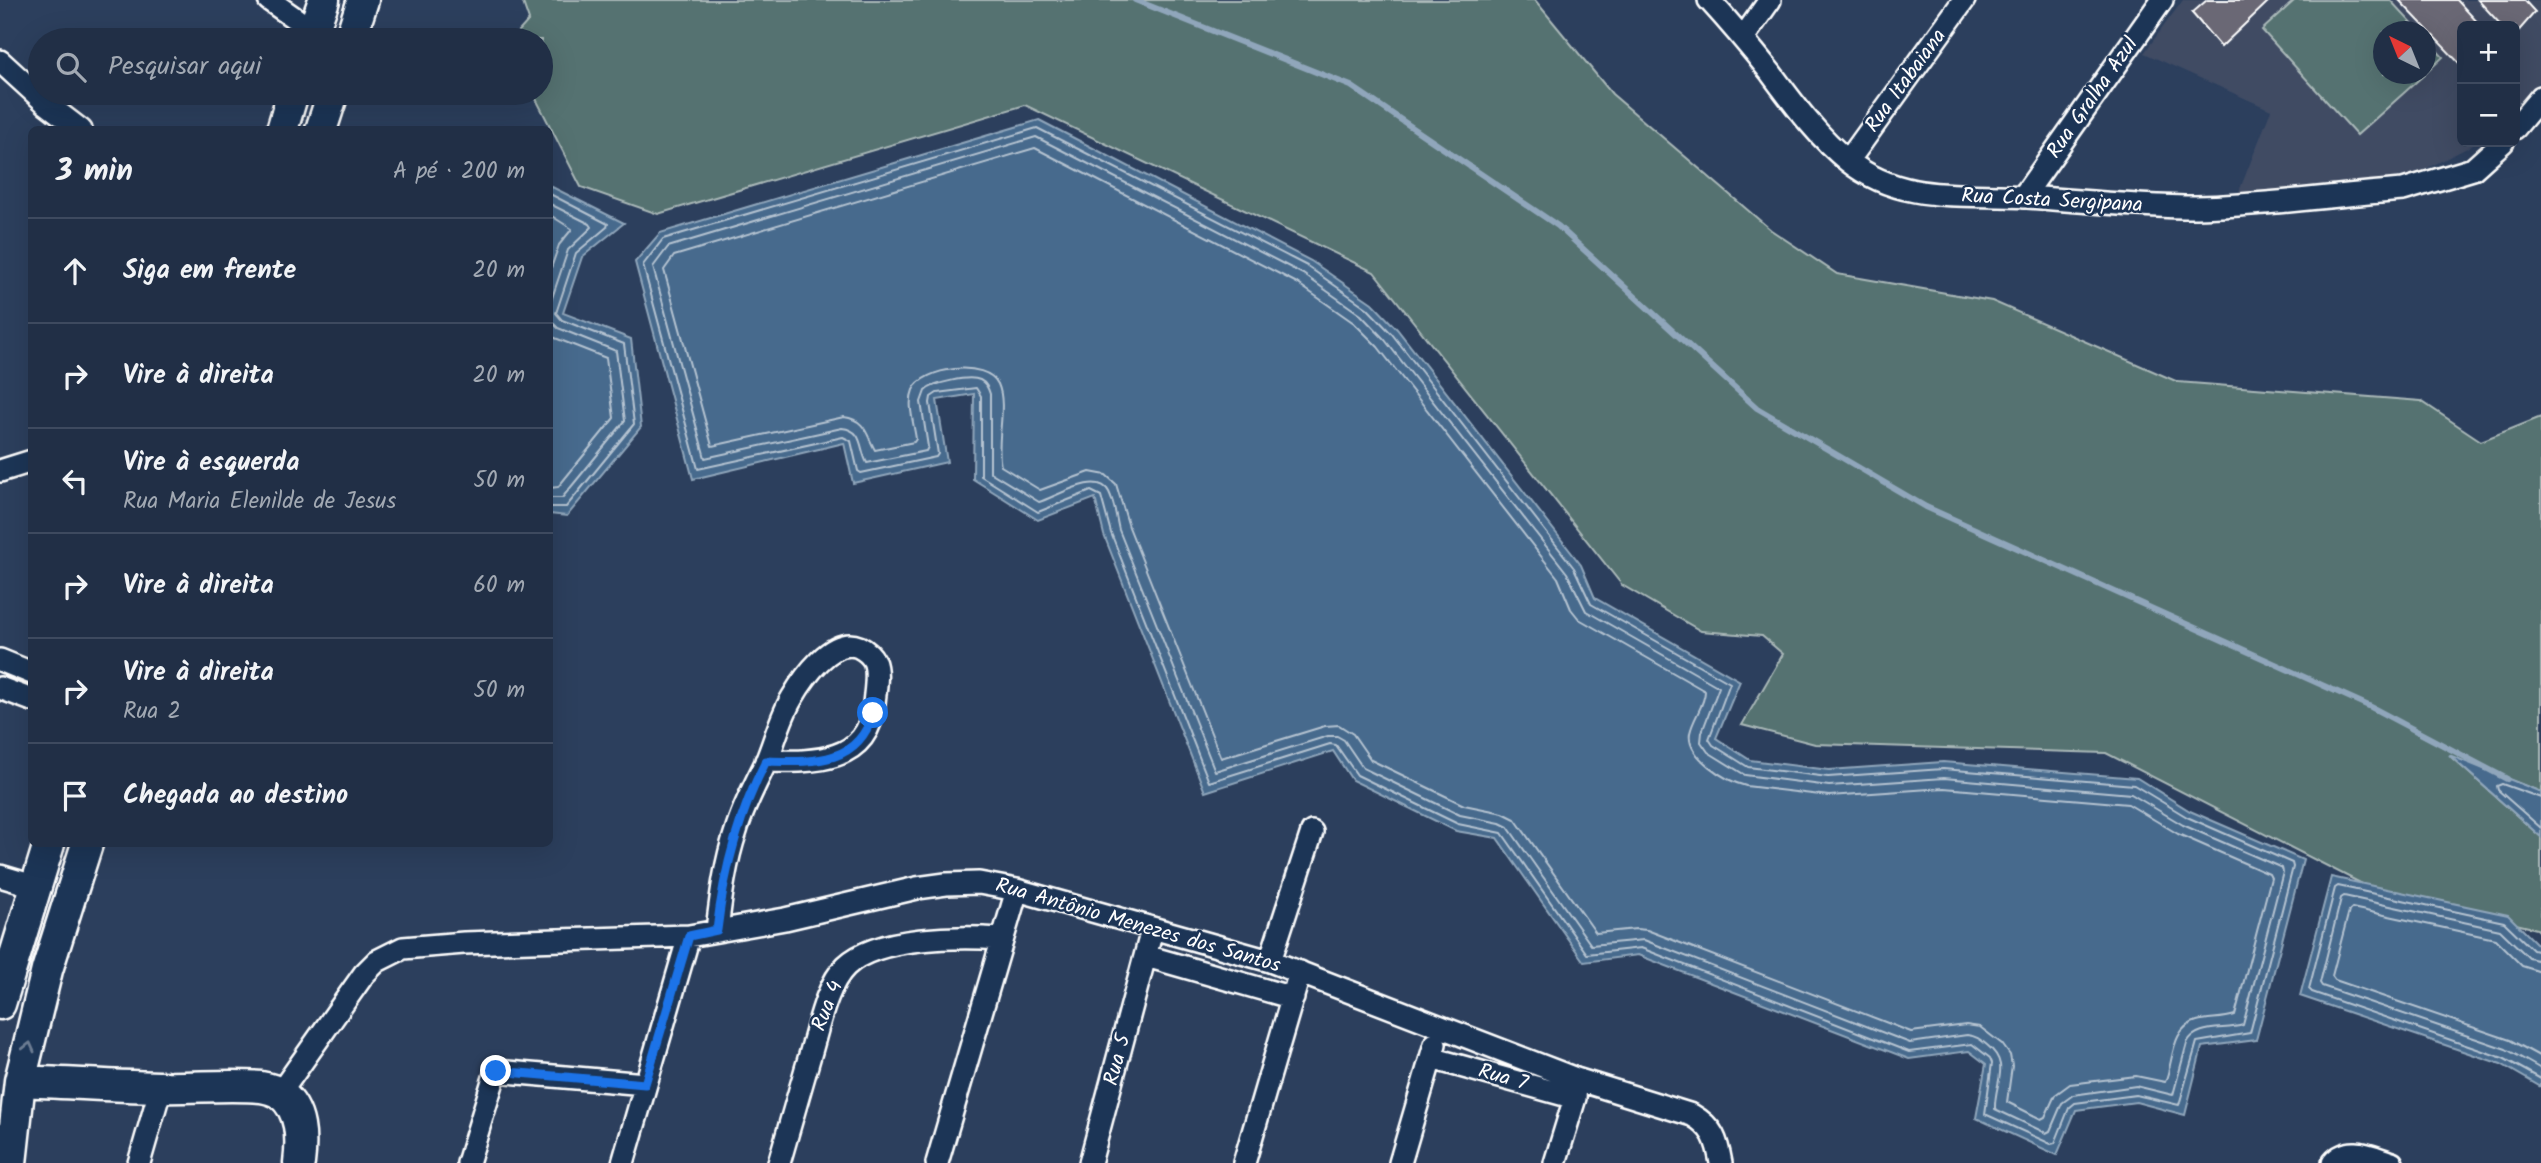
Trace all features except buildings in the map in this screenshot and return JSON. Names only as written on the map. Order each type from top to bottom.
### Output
[{"type":"street","points":[[270,0],[303,28]]},
{"type":"street","points":[[315,28],[324,0]]},
{"type":"street","points":[[354,28],[363,0]]},
{"type":"street","name":"Rua Costa Sergipana","points":[[1709,0],[1800,110],[1848,161],[1877,179],[1918,192],[1957,197],[2023,197],[2138,207],[2270,203],[2403,190],[2473,169],[2497,147]]},
{"type":"street","points":[[1743,38],[1770,0]]},
{"type":"street","name":"Rua Itabaiana","points":[[1848,161],[1964,0]]},
{"type":"street","name":"Rua Gralha Azul","points":[[2023,197],[2162,0]]},
{"type":"street","points":[[0,61],[28,87]]},
{"type":"street","points":[[2520,122],[2541,97]]},
{"type":"street","points":[[48,105],[76,126]]},
{"type":"street","points":[[283,126],[289,105]]},
{"type":"street","points":[[322,126],[329,105]]},
{"type":"street","points":[[0,471],[28,462]]},
{"type":"street","points":[[717,930],[726,869],[736,830],[791,700],[810,671],[838,648],[856,646],[868,653],[875,666],[873,713],[866,731],[857,743],[824,760],[766,761]]},
{"type":"street","points":[[0,660],[28,671]]},
{"type":"street","points":[[0,688],[28,698]]},
{"type":"street","points":[[1270,961],[1312,832]]},
{"type":"street","points":[[0,1004],[48,847]]},
{"type":"street","points":[[11,1163],[20,1081],[47,970],[86,847]]},
{"type":"street","points":[[0,876],[34,886]]},
{"type":"street","name":"Rua Antônio Menezes dos Santos","points":[[280,1093],[364,974],[377,961],[396,950],[464,943],[689,936],[785,919],[917,888],[979,883],[1017,890],[1270,961],[1440,1028],[1575,1088],[1692,1115],[1714,1133],[1721,1163]]},
{"type":"street","points":[[937,1163],[1017,890]]},
{"type":"street","name":"Rua 5","points":[[1090,1163],[1152,930]]},
{"type":"street","points":[[623,1163],[689,936]]},
{"type":"street","name":"Rua 4","points":[[779,1163],[823,1013],[834,984],[846,966],[867,951],[909,943],[958,936],[1001,939]]},
{"type":"street","points":[[1146,956],[1293,998]]},
{"type":"street","points":[[1244,1163],[1300,972]]},
{"type":"street","points":[[1400,1163],[1440,1028]]},
{"type":"street","name":"Rua 7","points":[[1431,1058],[1575,1088]]},
{"type":"street","points":[[468,1163],[496,1071],[645,1084]]},
{"type":"street","points":[[20,1081],[161,1087],[264,1087],[280,1093],[293,1110],[300,1127],[299,1163]]},
{"type":"street","points":[[139,1163],[161,1087]]},
{"type":"street","points":[[1555,1163],[1575,1088]]},
{"type":"street","points":[[2333,1163],[2344,1153],[2353,1152],[2392,1163]]},
{"type":"shaded area","points":[[2183,0],[2541,0],[2541,80],[2520,102],[2520,21],[2457,21],[2457,147],[2469,147],[2416,174],[2329,189],[2238,194],[2271,110],[2144,53]]},
{"type":"green space","points":[[522,0],[1535,0],[1612,94],[1771,230],[1837,274],[1992,301],[2178,382],[2421,401],[2481,441],[2541,417],[2541,792],[2451,757],[2541,837],[2541,933],[2537,929],[2378,892],[2106,753],[1815,744],[1742,725],[1783,654],[1762,636],[1701,631],[1622,585],[1374,272],[1025,105],[658,214],[581,187],[553,132],[553,126],[550,126],[539,105],[553,105],[553,28],[522,28],[529,20]]},
{"type":"green space","points":[[2295,0],[2390,0],[2410,21],[2373,21],[2373,84],[2414,84],[2357,135],[2262,30]]},
{"type":"green space","points":[[2436,50],[2443,57],[2436,64]]},
{"type":"water","points":[[1039,120],[1311,261],[1372,303],[1397,329],[1581,565],[1595,598],[1740,681],[1716,738],[1750,760],[1829,770],[1943,762],[2137,778],[2190,811],[2303,860],[2256,1040],[2202,1047],[2185,1115],[2136,1102],[2076,1110],[2057,1155],[1976,1118],[1986,1064],[1969,1051],[1909,1059],[1638,955],[1584,962],[1497,838],[1456,831],[1352,780],[1333,751],[1205,792],[1104,535],[1095,498],[1038,520],[973,479],[974,394],[937,400],[947,462],[853,483],[844,443],[693,479],[635,262],[660,233]]},
{"type":"water","points":[[553,188],[624,223],[582,257],[563,313],[631,339],[641,427],[567,516],[553,514]]},
{"type":"water","points":[[2449,755],[2541,792],[2541,837]]},
{"type":"water","points":[[2331,877],[2508,915],[2541,948],[2541,1087],[2501,1064],[2300,996]]},
{"type":"waterway","points":[[1135,0],[1351,86],[1558,226],[1757,408],[1926,507],[2371,707],[2507,779]]},
{"type":"route","points":[[496,1071],[645,1084],[689,936],[717,930],[726,869],[736,830],[766,761],[824,760],[837,755],[857,743],[873,713]]}]
